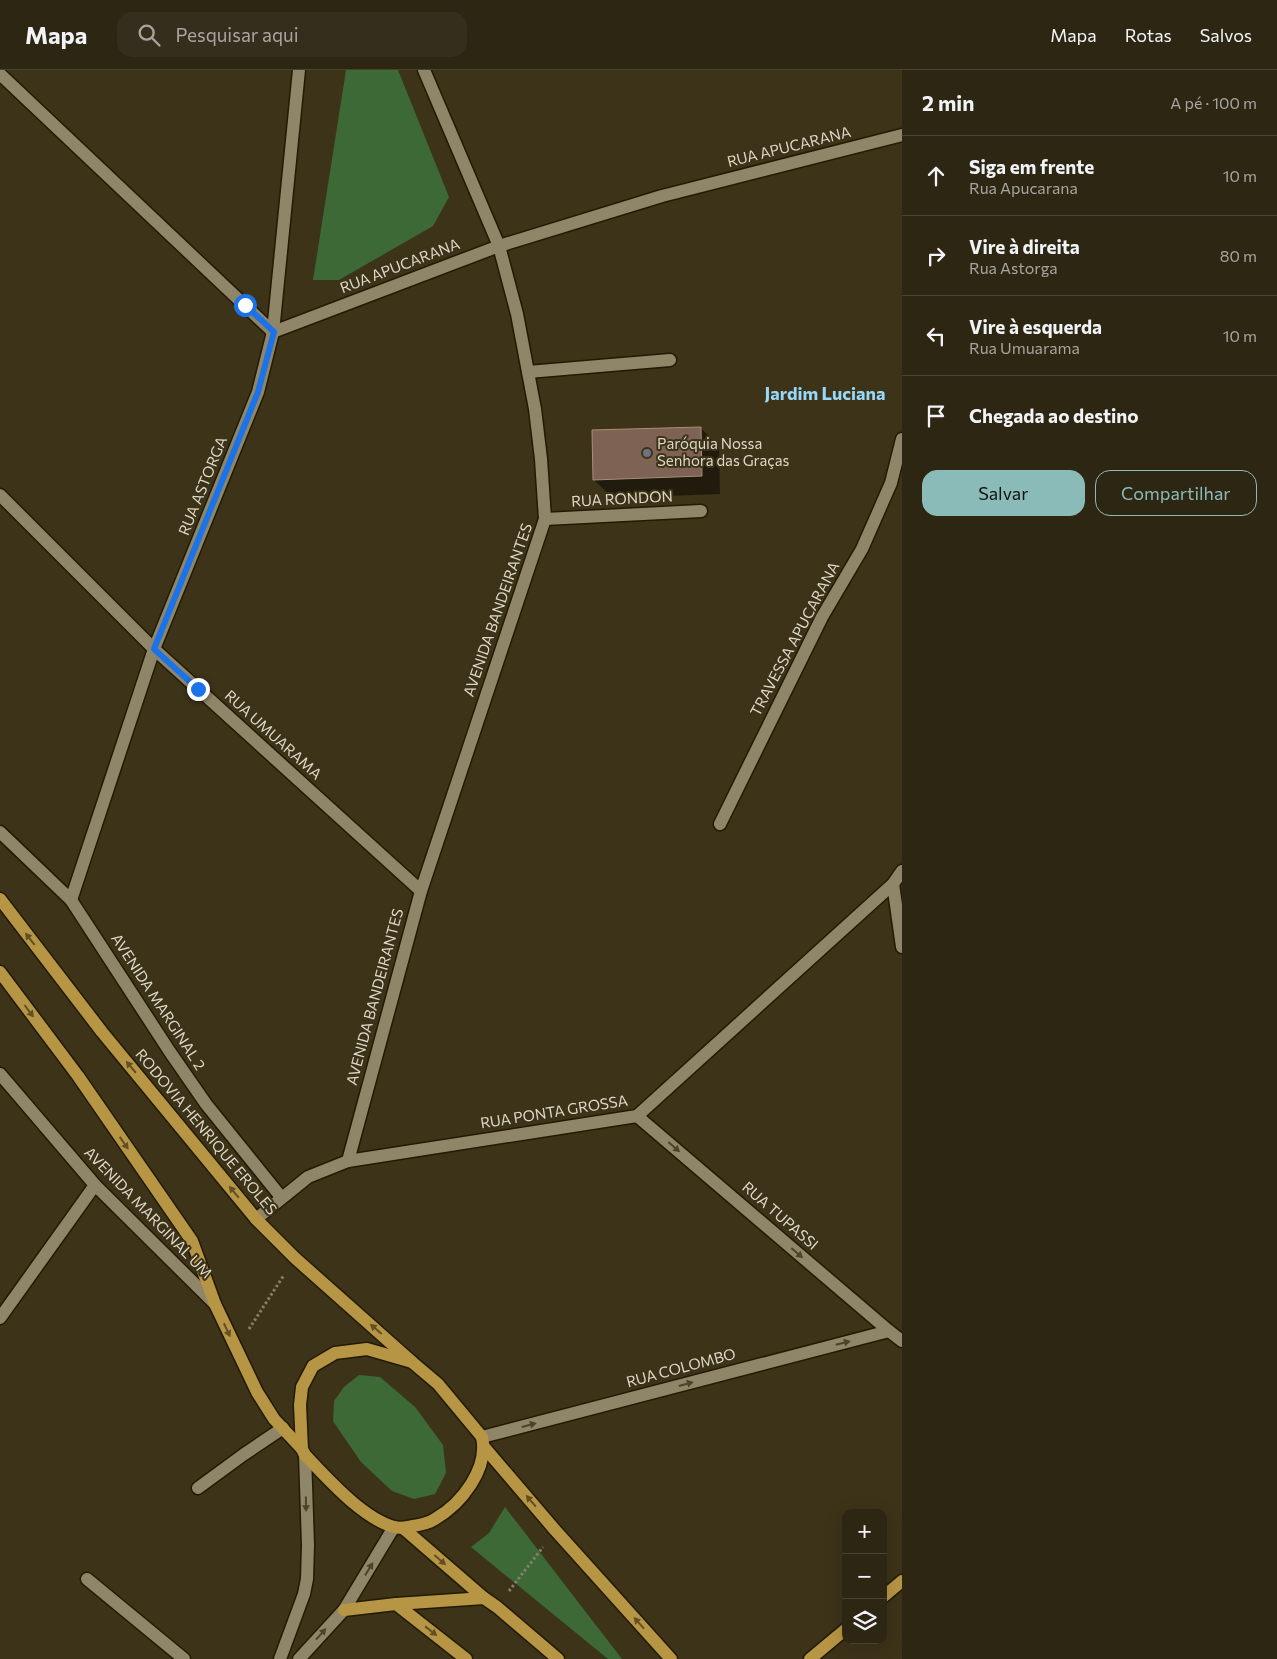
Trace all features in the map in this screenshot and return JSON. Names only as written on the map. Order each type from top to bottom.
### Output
[{"type":"main road","name":"RODOVIA HENRIQUE EROLES","points":[[0,899],[102,1032],[256,1219],[295,1258],[412,1362]]},
{"type":"main road","points":[[0,972],[78,1076],[192,1241],[215,1304],[257,1392],[274,1419],[337,1488],[369,1514],[399,1528],[558,1659]]},
{"type":"main road","points":[[303,1452],[300,1405],[302,1387],[313,1366],[335,1353],[367,1349],[412,1362],[438,1384],[555,1530],[671,1659]]},
{"type":"main road","points":[[399,1528],[434,1519],[458,1501],[473,1481],[481,1462],[483,1442]]},
{"type":"main road","points":[[887,1594],[902,1582]]},
{"type":"main road","points":[[344,1610],[396,1604],[484,1598]]},
{"type":"main road","points":[[396,1604],[463,1658]]},
{"type":"main road","points":[[810,1659],[842,1632]]},
{"type":"street","name":"RUA ASTORGA","points":[[71,900],[154,649],[258,392],[274,332],[299,70]]},
{"type":"street","name":"AVENIDA BANDEIRANTES","points":[[348,1162],[420,891],[545,520],[535,409],[517,314],[500,246],[424,70]]},
{"type":"street","points":[[0,74],[274,332]]},
{"type":"street","name":"RUA APUCARANA","points":[[274,332],[500,246],[662,196],[902,135]]},
{"type":"street","points":[[528,372],[670,360]]},
{"type":"street","name":"TRAVESSA APUCARANA","points":[[720,824],[822,617],[862,549],[891,483],[902,439]]},
{"type":"street","name":"RUA UMUARAMA","points":[[0,495],[154,649],[420,891]]},
{"type":"street","name":"RUA RONDON","points":[[545,520],[701,511]]},
{"type":"street","name":"AVENIDA MARGINAL 2","points":[[0,832],[71,900],[206,1104],[281,1197]]},
{"type":"street","name":"RUA PONTA GROSSA","points":[[256,1219],[308,1176],[348,1162],[637,1116],[893,884],[902,872]]},
{"type":"street","points":[[893,884],[902,947]]},
{"type":"street","name":"AVENIDA MARGINAL UM","points":[[0,1074],[95,1185],[215,1304]]},
{"type":"street","name":"RUA TUPASSI","points":[[637,1116],[889,1332],[902,1341]]},
{"type":"street","points":[[0,1318],[95,1185]]},
{"type":"street","name":"RUA COLOMBO","points":[[483,1442],[889,1332]]},
{"type":"street","points":[[198,1488],[243,1454],[283,1428]]},
{"type":"street","points":[[280,1659],[304,1594],[307,1579],[308,1545],[303,1452]]},
{"type":"street","points":[[299,1659],[344,1610],[399,1528]]},
{"type":"street","points":[[86,1579],[184,1659]]},
{"type":"path","points":[[236,1349],[295,1258]]},
{"type":"path","points":[[497,1607],[555,1530]]},
{"type":"green space","points":[[346,70],[398,70],[449,197],[433,226],[339,280],[313,280]]},
{"type":"green space","points":[[359,1375],[380,1377],[415,1407],[443,1445],[446,1473],[435,1494],[414,1499],[392,1491],[361,1462],[333,1421],[334,1401],[344,1387]]},
{"type":"green space","points":[[505,1507],[622,1659],[608,1659],[471,1547],[489,1533]]},
{"type":"building","name":"Paróquia Nossa Senhora das Graças","points":[[701,427],[702,476],[593,480],[592,430]]},
{"type":"place","name":"Paróquia Nossa Senhora das Graças","points":[[647,453]]},
{"type":"district","name":"Jardim Luciana","points":[[825,394]]},
{"type":"route","points":[[198,689],[154,649],[258,392],[274,332],[245,305]]}]
